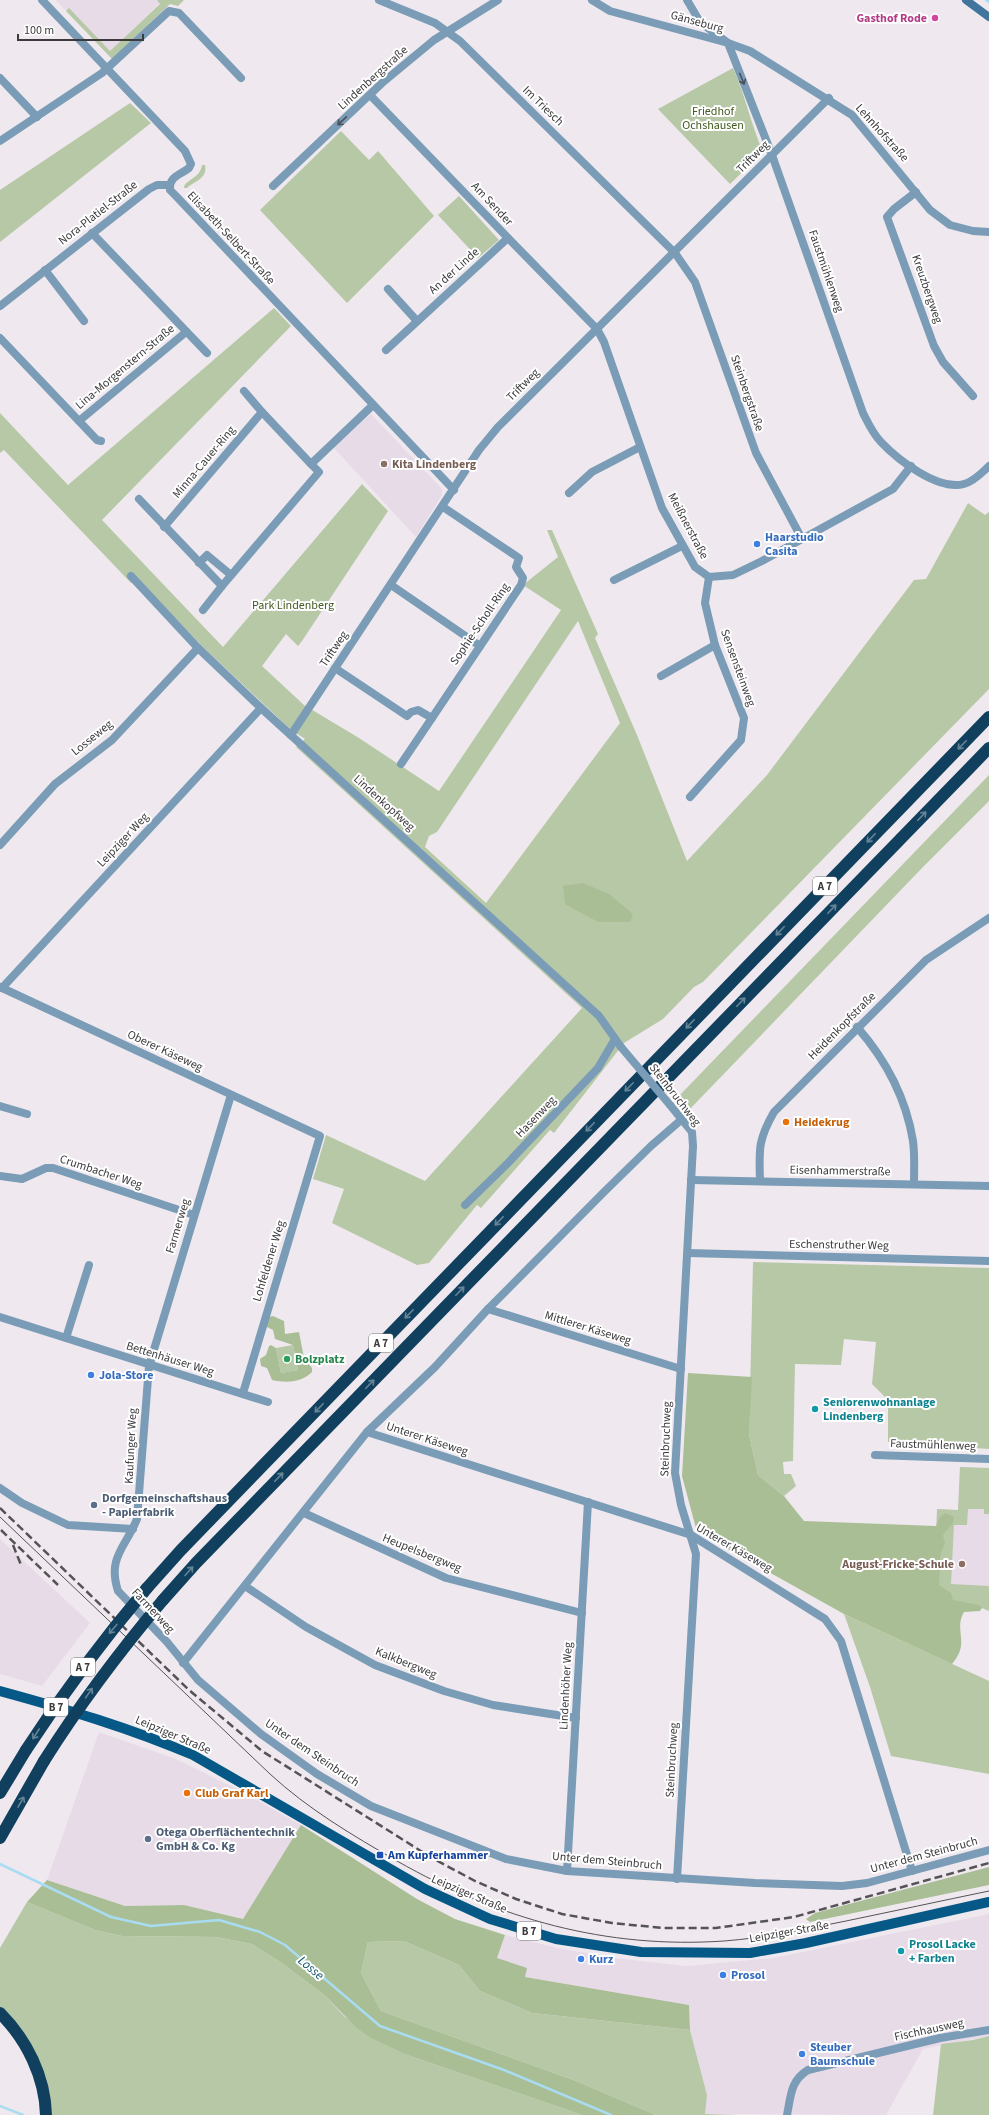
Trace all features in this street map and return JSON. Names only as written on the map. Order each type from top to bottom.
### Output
[{"type":"highway","name":"A 7","points":[[0,1793],[26,1750],[86,1663],[147,1588],[181,1550],[989,717]]},
{"type":"highway","name":"A 7","points":[[1,1837],[44,1761],[92,1690],[123,1648],[163,1600],[224,1535],[989,748]]},
{"type":"highway","points":[[0,2013],[21,2038],[33,2061],[42,2086],[46,2115]]},
{"type":"highway","points":[[0,2021],[16,2041],[28,2064],[36,2087],[40,2115]]},
{"type":"main road","points":[[966,0],[989,17]]},
{"type":"main road","name":"Leipziger Straße","points":[[0,1691],[112,1724],[155,1739],[193,1755],[425,1889],[490,1919],[556,1939],[641,1952],[750,1953],[806,1943],[989,1902]]},
{"type":"street","points":[[42,0],[190,158],[191,164],[189,168],[177,174],[170,185]]},
{"type":"street","name":"Im Triesch","points":[[378,0],[435,23],[460,41],[675,252]]},
{"type":"street","name":"Lindenbergstraße","points":[[273,186],[370,95],[434,40],[498,0]]},
{"type":"street","name":"Gänseburg","points":[[592,0],[610,11],[728,42]]},
{"type":"street","points":[[687,0],[700,22],[728,42]]},
{"type":"street","points":[[0,141],[102,73],[165,13],[172,10],[179,12],[241,78]]},
{"type":"street","name":"Lehnhofstraße","points":[[728,42],[750,50],[829,98],[852,115],[930,210],[950,225],[974,231],[989,232]]},
{"type":"street","name":"Faustmühlenweg","points":[[728,42],[772,155],[863,413],[869,426],[880,441],[911,466],[948,485],[965,484],[989,466]]},
{"type":"street","points":[[0,78],[36,117]]},
{"type":"street","name":"Am Sender","points":[[370,95],[597,329]]},
{"type":"street","name":"Triftweg","points":[[291,735],[443,507],[479,450],[498,427],[829,98]]},
{"type":"street","name":"Nora-Platiel-Straße","points":[[0,306],[149,189],[157,185],[170,185]]},
{"type":"street","name":"Elisabeth-Selbert-Straße","points":[[170,185],[170,190],[454,490]]},
{"type":"street","name":"Kreuzbergweg","points":[[916,192],[894,209],[887,217],[934,346],[942,362],[973,396]]},
{"type":"street","name":"Lina-Morgenstern-Straße","points":[[92,233],[186,332],[208,353]]},
{"type":"street","name":"An der Linde","points":[[386,350],[508,238]]},
{"type":"street","name":"Steinbergstraße","points":[[675,252],[695,282],[756,453],[802,539]]},
{"type":"street","points":[[45,270],[84,321]]},
{"type":"street","points":[[388,289],[417,321]]},
{"type":"street","name":"Meißnerstraße","points":[[597,329],[604,342],[662,508],[695,567],[709,577]]},
{"type":"street","name":"Lina-Morgenstern-Straße","points":[[79,421],[186,332]]},
{"type":"street","name":"Lina-Morgenstern-Straße","points":[[0,338],[79,421],[98,440],[101,441]]},
{"type":"street","points":[[203,610],[318,472],[244,391]]},
{"type":"street","points":[[311,464],[373,404]]},
{"type":"street","name":"Minna-Cauer-Ring","points":[[164,527],[262,412]]},
{"type":"street","points":[[569,493],[592,472],[640,447]]},
{"type":"street","points":[[709,577],[733,575],[762,562],[893,489],[911,466]]},
{"type":"street","points":[[139,499],[198,563],[222,586]]},
{"type":"street","name":"Sophie-Scholl-Ring","points":[[401,764],[522,582],[521,575],[516,567],[518,558],[443,507]]},
{"type":"street","points":[[614,580],[682,546]]},
{"type":"street","points":[[198,563],[208,555],[231,575]]},
{"type":"street","name":"Lindenkopfweg","points":[[131,576],[198,648],[261,708],[599,1016],[621,1048]]},
{"type":"street","name":"Sensensteinweg","points":[[690,797],[741,740],[744,725],[744,718],[715,645],[705,603],[709,577]]},
{"type":"street","points":[[391,585],[480,646]]},
{"type":"street","points":[[661,676],[715,645]]},
{"type":"street","name":"Losseweg","points":[[0,845],[55,784],[112,740],[198,648]]},
{"type":"street","points":[[335,668],[407,716],[411,712],[418,710],[432,718]]},
{"type":"street","name":"Leipziger Weg","points":[[1,988],[261,708]]},
{"type":"street","name":"Heidenkopfstraße","points":[[760,1181],[759,1146],[765,1128],[774,1112],[857,1027],[926,960],[989,918]]},
{"type":"street","name":"Oberer Käseweg","points":[[1,988],[320,1136]]},
{"type":"street","points":[[857,1027],[874,1046],[887,1068],[904,1103],[913,1142],[914,1184]]},
{"type":"street","name":"Hasenweg","points":[[466,1205],[598,1068],[615,1039]]},
{"type":"street","name":"Steinbruchweg","points":[[621,1048],[692,1132],[688,1253],[675,1474],[681,1505],[696,1554],[677,1879]]},
{"type":"street","name":"Farmerweg","points":[[149,1366],[231,1095]]},
{"type":"street","points":[[0,1106],[27,1114]]},
{"type":"street","points":[[183,1663],[367,1432],[435,1367],[488,1309],[650,1146],[681,1120]]},
{"type":"street","name":"Lohfeldener Weg","points":[[243,1393],[320,1136]]},
{"type":"street","name":"Crumbacher Weg","points":[[0,1176],[22,1179],[46,1168],[54,1168],[194,1215]]},
{"type":"street","name":"Eisenhammerstraße","points":[[691,1180],[989,1186]]},
{"type":"street","name":"Eschenstruther Weg","points":[[688,1253],[989,1261]]},
{"type":"street","points":[[66,1338],[89,1265]]},
{"type":"street","name":"Mittlerer Käseweg","points":[[488,1309],[681,1369]]},
{"type":"street","name":"Bettenhäuser Weg","points":[[0,1317],[149,1366],[243,1393],[268,1402]]},
{"type":"street","name":"Kaufunger Weg","points":[[133,1529],[139,1504],[149,1366]]},
{"type":"street","name":"Unterer Käseweg","points":[[367,1432],[691,1535],[826,1619],[841,1641],[912,1872]]},
{"type":"street","name":"Faustmühlenweg","points":[[875,1455],[989,1459]]},
{"type":"street","points":[[0,1488],[22,1503],[68,1525],[112,1529],[133,1529]]},
{"type":"street","name":"Lindenhöher Weg","points":[[567,1871],[588,1502]]},
{"type":"street","name":"Heupelsbergweg","points":[[304,1513],[360,1540],[446,1578],[582,1613]]},
{"type":"street","name":"Farmerweg","points":[[133,1529],[120,1546],[114,1566],[114,1580],[118,1591],[167,1642],[198,1680]]},
{"type":"street","name":"Kalkbergweg","points":[[245,1586],[306,1627],[375,1665],[444,1691],[493,1705],[576,1718]]},
{"type":"street","name":"Unter dem Steinbruch","points":[[198,1680],[261,1734],[317,1774],[371,1806],[506,1859],[567,1871],[677,1879],[842,1886],[867,1883],[912,1872],[989,1850]]},
{"type":"street","name":"Fischhausweg","points":[[787,2115],[793,2085],[798,2076],[808,2070],[940,2038],[989,2030]]},
{"type":"shaded area","points":[[56,0],[157,0],[160,3],[110,51],[69,9],[66,11]]},
{"type":"shaded area","name":"Kita Lindenberg","points":[[371,414],[442,489],[442,495],[416,537],[333,447]]},
{"type":"shaded area","name":"August-Fricke-Schule","points":[[960,1467],[989,1468],[989,1611],[982,1608],[934,1602],[937,1509],[958,1510]]},
{"type":"shaded area","points":[[0,1539],[90,1623],[42,1686],[0,1674]]},
{"type":"shaded area","points":[[99,1732],[176,1759],[243,1792],[301,1825],[243,1919],[184,1905],[125,1906],[47,1880]]},
{"type":"shaded area","points":[[989,1914],[989,2036],[923,2049],[886,2115],[704,2114],[707,2095],[690,2030],[689,2005],[525,1977],[497,1958],[505,1935],[558,1948],[615,1958],[687,1966],[773,1958]]},
{"type":"green space","points":[[157,0],[184,0],[178,6],[170,4],[112,59],[66,11],[69,8],[110,51],[160,4]]},
{"type":"green space","name":"Friedhof Ochshausen","points":[[733,68],[763,152],[730,184],[658,109]]},
{"type":"green space","points":[[130,103],[151,123],[0,242],[0,190]]},
{"type":"green space","points":[[341,131],[369,160],[378,151],[434,216],[347,303],[260,210]]},
{"type":"green space","points":[[202,165],[205,165],[205,170],[202,177],[187,188],[184,188],[185,185],[201,170]]},
{"type":"green space","points":[[459,196],[499,240],[478,258],[438,215]]},
{"type":"green space","name":"Park Lindenberg","points":[[274,308],[291,326],[102,520],[223,647],[362,484],[388,511],[298,646],[286,634],[262,666],[304,705],[359,738],[439,791],[561,610],[523,585],[558,557],[547,530],[552,530],[598,634],[595,638],[637,735],[687,861],[767,775],[914,580],[926,579],[968,503],[985,515],[989,512],[989,689],[703,982],[694,987],[663,1019],[624,1043],[554,1133],[550,1130],[481,1208],[477,1205],[429,1263],[417,1265],[332,1223],[344,1189],[313,1179],[326,1135],[425,1181],[582,1008],[296,747],[305,739],[290,729],[203,647],[137,578],[131,583],[4,450],[0,453],[0,413],[68,485]],"holes":[[[578,621],[620,723],[486,903],[425,847],[429,836],[437,832]]]},
{"type":"green space","points":[[989,775],[989,801],[924,866],[689,1110],[677,1098]]},
{"type":"green space","points":[[583,883],[609,894],[633,914],[630,922],[598,922],[565,904],[563,886]]},
{"type":"green space","points":[[753,1262],[989,1268],[989,1449],[888,1442],[888,1400],[872,1384],[876,1342],[844,1339],[841,1365],[795,1364],[793,1461],[783,1462],[784,1474],[791,1474],[796,1486],[784,1496],[758,1475],[749,1434]]},
{"type":"green space","points":[[273,1316],[284,1321],[285,1334],[299,1332],[304,1358],[312,1368],[312,1372],[308,1376],[288,1382],[272,1380],[267,1368],[261,1366],[260,1359],[266,1355],[269,1346],[271,1345],[276,1348],[281,1373],[298,1370],[293,1345],[275,1339],[273,1330],[267,1327],[268,1317]]},
{"type":"green space","name":"Bolzplatz","points":[[293,1345],[298,1370],[281,1373],[276,1348]]},
{"type":"green space","points":[[688,1373],[752,1377],[749,1434],[758,1475],[784,1496],[804,1521],[936,1526],[940,1517],[945,1513],[954,1517],[953,1523],[943,1535],[945,1544],[940,1558],[939,1585],[951,1593],[953,1600],[979,1605],[982,1608],[980,1611],[964,1612],[960,1625],[960,1649],[958,1656],[952,1664],[844,1614],[697,1532],[682,1476]]},
{"type":"green space","name":"August-Fricke-Schule","points":[[960,1467],[989,1468],[989,1514],[984,1514],[984,1509],[968,1509],[967,1525],[954,1525],[951,1584],[989,1586],[989,1611],[982,1608],[934,1602],[937,1509],[958,1510]]},
{"type":"green space","points":[[844,1614],[989,1681],[989,1774],[891,1756],[870,1687]]},
{"type":"green space","points":[[301,1825],[417,1899],[455,1919],[505,1935],[497,1958],[527,1968],[525,1977],[689,2005],[690,2030],[532,2013],[480,1991],[459,1965],[404,1941],[368,1942],[361,1973],[381,2011],[576,2081],[656,2115],[582,2115],[410,2056],[371,2038],[358,2029],[323,1994],[280,1962],[252,1944],[216,1937],[122,1936],[95,1930],[27,1902],[47,1880],[125,1906],[184,1905],[243,1919]]},
{"type":"green space","points":[[989,1867],[989,1885],[810,1922],[806,1919],[815,1913]]},
{"type":"green space","points":[[27,1902],[95,1930],[122,1936],[216,1937],[252,1944],[280,1962],[323,1994],[345,2017],[410,2056],[582,2115],[49,2115],[48,2101],[0,2009],[0,1948]]},
{"type":"green space","points":[[404,1941],[459,1965],[480,1991],[532,2013],[690,2030],[707,2095],[705,2114],[739,2115],[656,2115],[576,2081],[381,2011],[361,1973],[368,1942]]},
{"type":"green space","points":[[989,2036],[989,2115],[933,2115],[941,2044],[973,2040]]},
{"type":"waterway","name":"Losse","points":[[0,1864],[111,1917],[151,1926],[219,1920],[260,1932],[285,1945],[380,2026],[504,2070],[611,2115]]},
{"type":"waterway","points":[[0,2106],[23,2115]]},
{"type":"tram line","points":[[0,1517],[270,1774],[300,1799],[331,1821],[397,1861],[435,1881],[514,1914],[554,1926],[637,1940],[680,1942],[724,1941],[801,1930],[989,1891]]},
{"type":"railway","points":[[0,1508],[189,1690],[262,1751],[432,1858],[475,1881],[516,1899],[562,1914],[612,1923],[663,1928],[716,1928],[794,1917],[989,1863]]},
{"type":"railway","points":[[1,1530],[58,1585]]},
{"type":"railway","points":[[13,1545],[21,1565]]},
{"type":"place","name":"Gasthof Rode","points":[[935,18]]},
{"type":"place","name":"Kita Lindenberg","points":[[384,464]]},
{"type":"place","name":"Haarstudio Casita","points":[[757,544]]},
{"type":"place","name":"Heidekrug","points":[[786,1122]]},
{"type":"place","name":"Bolzplatz","points":[[287,1359]]},
{"type":"place","name":"Jola-Store","points":[[91,1375]]},
{"type":"place","name":"Seniorenwohnanlage Lindenberg","points":[[815,1409]]},
{"type":"place","name":"Dorfgemeinschaftshaus - Papierfabrik","points":[[94,1505]]},
{"type":"place","name":"August-Fricke-Schule","points":[[962,1564]]},
{"type":"place","name":"Club Graf Karl","points":[[187,1793]]},
{"type":"place","name":"Otega Oberflächentechnik GmbH & Co. Kg","points":[[148,1839]]},
{"type":"place","name":"Am Kupferhammer","points":[[380,1855]]},
{"type":"place","name":"Prosol Lacke + Farben","points":[[901,1951]]},
{"type":"place","name":"Kurz","points":[[581,1959]]},
{"type":"place","name":"Prosol","points":[[723,1975]]},
{"type":"place","name":"Steuber Baumschule","points":[[802,2054]]}]
